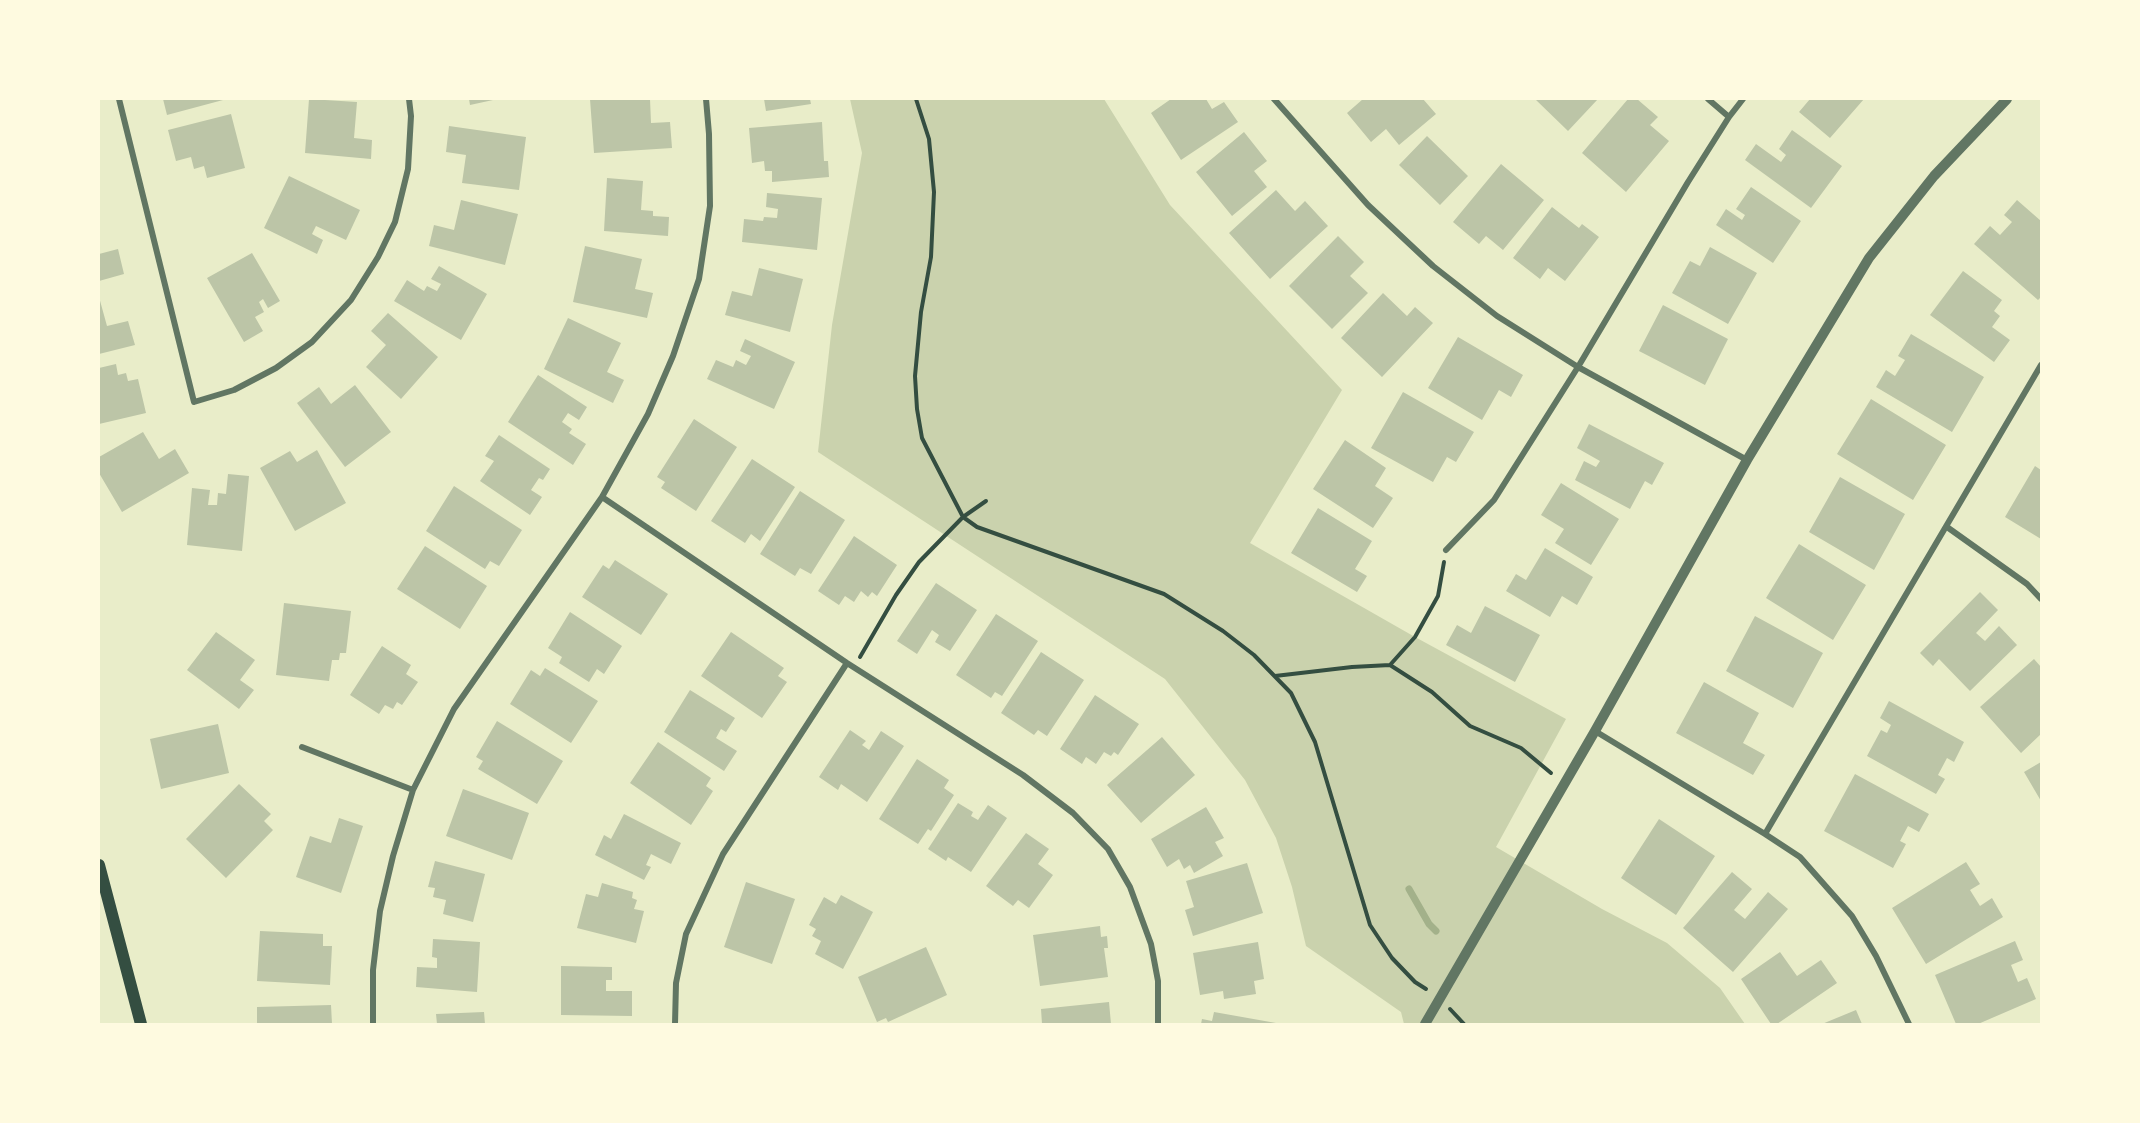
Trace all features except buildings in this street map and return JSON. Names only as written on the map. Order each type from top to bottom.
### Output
[{"type":"main road","points":[[99,866],[141,1024]]},
{"type":"street","points":[[119,99],[194,402],[234,390],[276,368],[312,342],[351,300],[378,257],[395,222],[408,169],[411,116],[409,99]]},
{"type":"street","points":[[373,1024],[373,970],[380,911],[393,856],[414,790],[430,754],[454,710],[602,497],[648,414],[673,356],[699,279],[710,206],[706,99]]},
{"type":"street","points":[[1274,99],[1368,205],[1433,266],[1497,316],[1578,367],[1747,460]]},
{"type":"street","points":[[1708,99],[1729,117]]},
{"type":"street","points":[[1446,550],[1494,500],[1578,367],[1729,117],[1743,99]]},
{"type":"street","points":[[1425,1024],[1747,460],[1869,258],[1934,176],[2007,99]]},
{"type":"street","points":[[1765,834],[2041,365]]},
{"type":"street","points":[[602,497],[853,668],[1023,775],[1073,813],[1108,849],[1130,887],[1151,945],[1158,981],[1158,1024]]},
{"type":"street","points":[[1947,527],[2027,584],[2041,599]]},
{"type":"street","points":[[675,1024],[676,983],[686,934],[723,854],[847,663]]},
{"type":"street","points":[[1594,731],[1800,857],[1852,916],[1876,956],[1909,1024]]},
{"type":"street","points":[[302,747],[414,790]]},
{"type":"path","points":[[916,99],[930,139],[934,192],[931,257],[921,312],[915,376],[916,409],[922,438],[963,517],[977,527],[1164,594],[1254,655],[1275,676],[1291,693],[1315,742],[1370,925],[1392,958],[1415,982],[1440,998],[1464,1024]]},
{"type":"path","points":[[853,668],[896,595],[919,562],[963,517],[986,501]]},
{"type":"path","points":[[1390,665],[1415,637],[1438,596],[1446,550]]},
{"type":"path","points":[[1275,676],[1390,665],[1432,692],[1470,726],[1521,748],[1564,782]]},
{"type":"green space","points":[[850,99],[1104,99],[1170,205],[1342,390],[1250,543],[1415,637],[1566,719],[1496,847],[1602,909],[1667,943],[1720,988],[1745,1024],[1404,1024],[1401,1012],[1306,946],[1292,887],[1276,838],[1245,780],[1165,679],[818,452],[832,325],[862,153]]},
{"type":"waterway","points":[[1409,889],[1429,924],[1436,931]]}]
